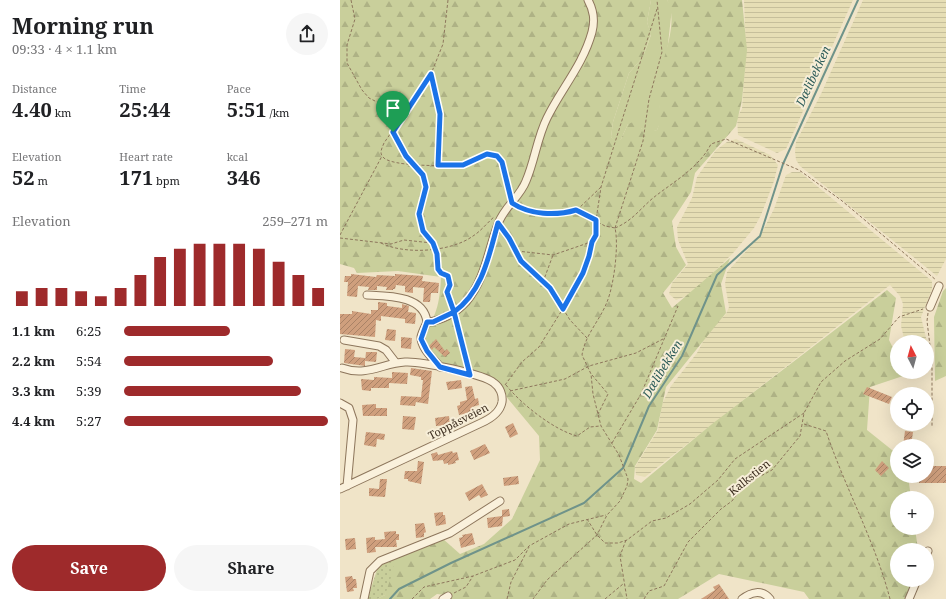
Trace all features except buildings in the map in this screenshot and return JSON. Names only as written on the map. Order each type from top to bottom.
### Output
[{"type":"street","points":[[427,322],[433,322],[454,312],[467,301],[481,278],[498,223],[505,210],[512,203],[526,182],[541,130],[547,116],[568,83],[592,34],[594,15],[588,0]]},
{"type":"street","points":[[930,307],[939,286]]},
{"type":"street","points":[[367,295],[405,298],[424,313],[427,322],[421,339],[423,345],[440,367]]},
{"type":"street","points":[[344,340],[379,346],[386,350],[396,363]]},
{"type":"street","name":"Toppåsveien","points":[[342,368],[347,370],[365,370],[379,369],[396,363],[421,363],[489,379],[498,386],[502,400],[500,409],[496,414],[481,423],[343,488]]},
{"type":"street","name":"Toppåsveien","points":[[340,403],[349,408],[353,420],[343,488]]},
{"type":"street","points":[[364,599],[370,571],[380,562],[450,533],[500,501]]},
{"type":"street","points":[[909,599],[914,587]]},
{"type":"street","points":[[742,599],[753,593],[760,592],[770,599]]},
{"type":"path","points":[[351,0],[355,19],[347,45],[347,63],[362,90],[369,98],[379,103],[406,156],[423,175],[426,187],[419,214],[423,231],[433,243],[438,269],[441,273],[448,276],[450,280],[447,292],[454,312],[470,375]]},
{"type":"path","points":[[340,235],[382,156],[382,147],[431,74],[442,44],[448,0]]},
{"type":"path","points":[[533,599],[547,580],[596,535],[607,515],[620,501],[627,486],[628,479],[619,455],[601,426],[593,394],[589,366],[582,355],[588,339],[607,301],[614,274],[616,240],[615,228],[643,141],[649,100],[662,52],[657,0]]},
{"type":"path","points":[[601,426],[590,428],[578,436],[565,433],[515,397],[505,385],[522,362],[539,346],[563,309],[583,273],[592,242],[596,235],[596,220],[601,187],[657,9]]},
{"type":"path","points":[[431,74],[440,114],[438,165]]},
{"type":"path","points":[[576,210],[605,226],[615,228],[628,223],[652,199],[706,154],[711,144],[726,139],[800,170],[841,200],[935,278],[939,286]]},
{"type":"path","points":[[382,156],[385,160],[414,166],[463,165],[487,154],[497,156],[502,162],[512,203],[536,213],[566,213],[576,210],[601,187]]},
{"type":"path","points":[[381,243],[390,247],[422,250],[435,249],[457,244],[473,236],[495,215]]},
{"type":"path","points":[[498,223],[521,261],[550,288],[570,320],[588,339]]},
{"type":"path","points":[[340,238],[391,244],[404,240],[433,243]]},
{"type":"path","points":[[516,251],[553,255],[592,242]]},
{"type":"path","points":[[543,282],[553,255]]},
{"type":"path","points":[[612,443],[641,394],[678,306]]},
{"type":"path","points":[[930,307],[926,321],[932,362],[932,387]]},
{"type":"path","name":"Kalkstien","points":[[644,599],[649,591],[664,586],[688,542],[721,509],[757,478],[772,470],[800,436],[804,424],[804,413],[821,382],[845,361],[880,340],[899,317],[930,307]]},
{"type":"path","points":[[510,390],[565,379],[589,366],[636,353],[663,339]]},
{"type":"path","points":[[591,374],[608,394],[598,414]]},
{"type":"path","points":[[587,519],[596,535],[605,543],[618,543],[627,540],[652,521],[666,518],[690,504],[718,480],[735,459],[804,413]]},
{"type":"path","points":[[804,424],[826,431],[845,482],[883,570],[890,599]]},
{"type":"path","points":[[412,599],[424,587],[473,576],[514,560],[529,546],[569,524],[607,515]]},
{"type":"path","points":[[627,540],[620,556],[623,584],[627,599]]},
{"type":"path","points":[[507,599],[511,582],[529,546]]},
{"type":"path","points":[[446,598],[466,587],[473,576]]},
{"type":"path","points":[[606,599],[623,584]]},
{"type":"shaded area","points":[[744,0],[853,0],[786,149],[777,153],[738,135],[737,117],[742,109],[746,51]]},
{"type":"shaded area","points":[[863,0],[946,0],[946,259],[937,276],[800,166],[796,160],[796,142],[821,94]]},
{"type":"shaded area","points":[[736,139],[770,155],[778,165],[774,181],[761,215],[754,228],[734,252],[692,294],[676,300],[669,294],[672,283],[688,264],[678,240],[677,227],[692,198],[697,177],[716,150],[727,142]]},
{"type":"shaded area","points":[[792,172],[800,172],[932,281],[932,289],[921,317],[925,335],[903,335],[901,326],[903,304],[900,296],[890,285],[645,477],[636,475],[635,467],[658,430],[662,404],[671,386],[697,353],[708,332],[726,314],[729,307],[725,284],[727,272],[760,236],[774,209],[786,175]]},
{"type":"green space","points":[[340,0],[651,0],[647,22],[651,34],[643,57],[629,73],[613,122],[611,137],[616,141],[621,139],[628,124],[633,122],[650,131],[657,130],[660,118],[658,84],[671,31],[672,20],[667,0],[742,0],[747,50],[742,100],[736,126],[695,173],[691,192],[672,221],[676,247],[686,265],[663,293],[672,308],[730,258],[721,284],[726,313],[666,387],[657,430],[635,466],[634,479],[641,483],[712,424],[887,290],[896,298],[889,340],[890,379],[894,379],[870,387],[867,430],[890,448],[890,483],[909,483],[910,491],[890,491],[890,535],[916,535],[917,543],[890,543],[890,587],[909,587],[906,599],[809,599],[804,592],[719,574],[678,599],[447,599],[445,595],[437,594],[430,599],[377,599],[385,595],[389,557],[442,538],[460,554],[484,544],[512,519],[540,460],[539,436],[504,394],[496,380],[485,374],[448,366],[440,361],[425,345],[424,333],[435,313],[440,292],[441,277],[398,271],[357,273],[354,268],[340,264]]},
{"type":"green space","points":[[651,0],[667,0],[672,8],[667,53],[658,85],[661,121],[657,130],[651,132],[628,124],[621,139],[616,142],[611,137],[613,122],[629,73],[643,57],[651,35],[647,22]]},
{"type":"green space","points":[[946,288],[946,376],[935,381],[934,317],[943,291]]},
{"type":"green space","points":[[389,557],[394,568],[385,595],[377,599],[367,599],[367,593],[370,591],[379,564]]},
{"type":"waterway","name":"Dælibekken","points":[[390,599],[399,589],[451,563],[584,503],[623,468],[649,406],[682,356],[717,275],[760,236],[783,164],[858,0]]},
{"type":"route","points":[[393,132],[406,156],[423,175],[426,187],[419,214],[423,231],[433,243],[437,254],[438,269],[441,273],[448,276],[450,280],[450,285],[447,292],[454,312],[433,322],[427,322],[422,332],[421,339],[427,351],[440,367],[470,375],[460,329],[454,312],[461,308],[467,301],[481,278],[498,223],[509,238],[521,261],[534,275],[550,288],[563,309],[583,273],[592,242],[596,235],[596,220],[576,210],[566,213],[536,213],[518,207],[512,203],[502,162],[497,156],[487,154],[463,165],[438,165],[440,114],[431,74],[393,132]]}]
